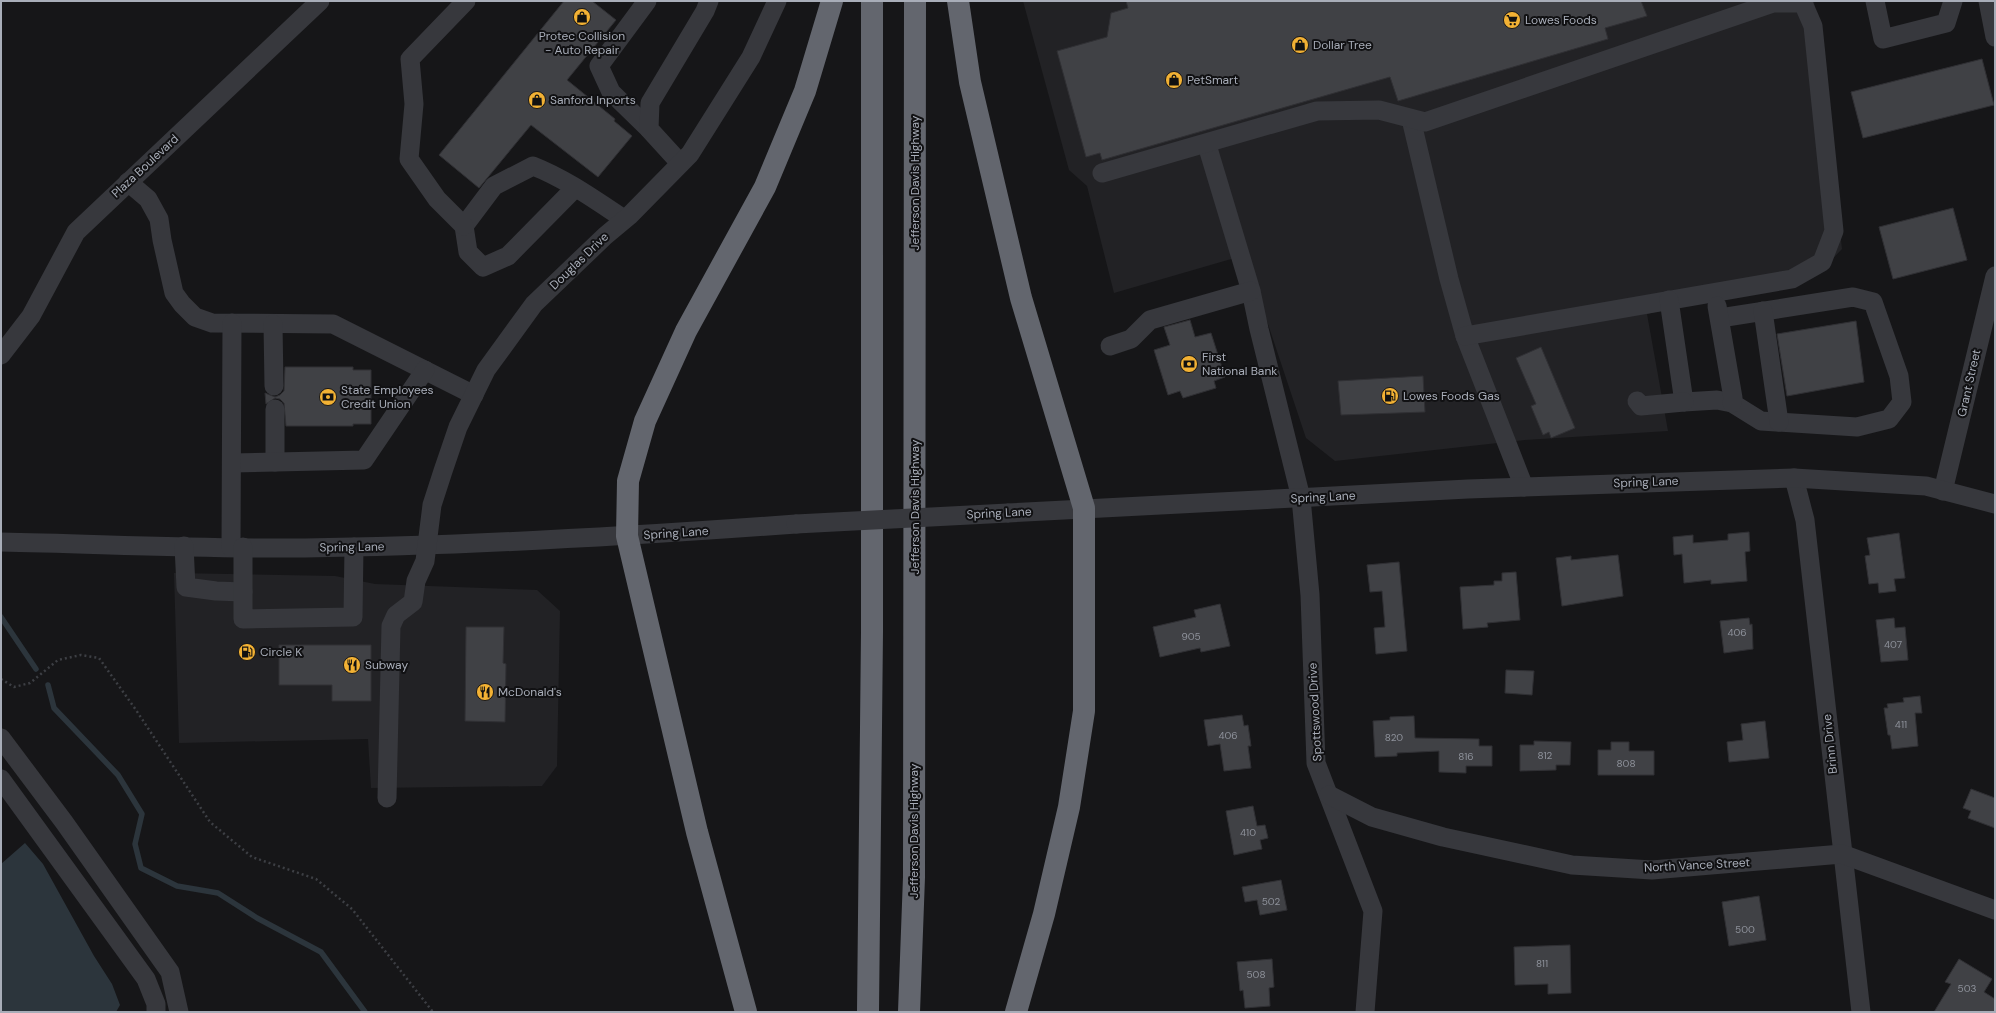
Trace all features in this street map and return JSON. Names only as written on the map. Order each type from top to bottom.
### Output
[{"type":"highway","points":[[746,1012],[698,832],[627,536],[628,481],[645,421],[686,331],[765,187],[805,91],[832,1]]},
{"type":"highway","points":[[868,1012],[872,632],[872,1]]},
{"type":"highway","name":"Jefferson Davis Highway","points":[[909,1012],[914,869],[916,1]]},
{"type":"highway","points":[[958,1],[970,82],[1021,298],[1084,508],[1084,711],[1069,807],[1044,914],[1016,1012]]},
{"type":"street","name":"Plaza Boulevard","points":[[1,355],[31,316],[76,232],[320,1]]},
{"type":"street","points":[[466,1],[410,59],[414,104],[409,159],[437,199],[464,226],[468,252],[483,267],[508,256],[575,188]]},
{"type":"street","points":[[647,1],[599,66],[611,92],[649,129],[680,163]]},
{"type":"street","points":[[649,129],[650,103],[705,11],[709,1]]},
{"type":"street","name":"Douglas Drive","points":[[387,798],[390,626],[396,615],[413,602],[416,581],[425,561],[432,505],[458,427],[486,370],[534,304],[690,154],[751,57],[777,1]]},
{"type":"street","points":[[1875,1],[1883,39],[1946,24],[1953,1]]},
{"type":"street","points":[[1988,1],[1995,37]]},
{"type":"street","points":[[1102,174],[1317,111],[1379,110],[1424,122],[1773,3],[1803,3],[1813,26],[1834,231],[1822,262],[1792,280],[1465,336]]},
{"type":"street","points":[[1411,119],[1449,279],[1465,336],[1524,487]]},
{"type":"street","name":"Spottswood Drive","points":[[1207,144],[1251,291],[1301,498],[1310,595],[1316,763],[1373,912],[1365,1012]]},
{"type":"street","points":[[464,226],[494,186],[533,166],[575,188],[624,219]]},
{"type":"street","points":[[128,182],[148,199],[159,219],[162,240],[174,293],[182,304],[195,317],[212,323],[333,324],[474,395]]},
{"type":"street","name":"Grant Street","points":[[1944,491],[1995,276]]},
{"type":"street","points":[[1110,346],[1131,339],[1150,320],[1251,291]]},
{"type":"street","points":[[1715,292],[1733,398],[1732,403]]},
{"type":"street","points":[[1637,401],[1641,406],[1717,400],[1732,403],[1761,421],[1857,427],[1889,419],[1902,402],[1899,376],[1873,302],[1853,297],[1720,318]]},
{"type":"street","points":[[1669,300],[1684,402]]},
{"type":"street","points":[[1763,312],[1779,422]]},
{"type":"street","points":[[232,323],[232,463],[237,547],[243,592],[243,619],[353,617],[354,547]]},
{"type":"street","points":[[273,324],[274,386]]},
{"type":"street","points":[[232,463],[364,460],[424,370]]},
{"type":"street","points":[[275,409],[276,462]]},
{"type":"street","name":"Spring Lane","points":[[1,542],[237,547],[354,547],[426,545],[627,536],[796,524],[1084,508],[1524,487],[1794,478],[1926,486],[1995,504]]},
{"type":"street","name":"Brinn Drive","points":[[1794,478],[1804,520],[1861,1012]]},
{"type":"street","points":[[184,546],[186,588],[243,592]]},
{"type":"street","points":[[1,738],[69,828],[170,972],[179,1012]]},
{"type":"street","points":[[1,779],[146,979],[156,1004],[156,1012]]},
{"type":"street","name":"North Vance Street","points":[[1329,795],[1372,817],[1443,837],[1572,865],[1652,870],[1842,854],[1995,910]]},
{"type":"path","points":[[1,678],[14,687],[30,683],[58,660],[81,656],[99,658],[136,710],[210,822],[252,858],[316,879],[352,909],[433,1012]]},
{"type":"shaded area","points":[[1023,1],[1814,1],[1842,249],[1818,274],[1647,314],[1668,431],[1525,440],[1335,461],[1306,438],[1245,255],[1114,293],[1087,186],[1069,170]]},
{"type":"shaded area","points":[[174,573],[335,576],[375,584],[537,590],[560,611],[557,766],[542,786],[371,788],[368,739],[179,743]]},
{"type":"shaded area","points":[[25,843],[43,864],[94,956],[112,984],[120,1005],[116,1012],[1,1012],[1,864]]},
{"type":"building","name":"Sanford Inports","points":[[564,1],[592,1],[616,20],[567,80],[615,119],[614,121],[632,136],[598,177],[531,125],[479,188],[439,155]]},
{"type":"building","points":[[1126,1],[1641,1],[1647,16],[1605,28],[1608,39],[1398,101],[1390,77],[1102,160],[1100,153],[1086,157],[1057,51],[1107,37],[1111,13],[1128,8]]},
{"type":"building","points":[[1982,59],[1994,105],[1863,138],[1851,92]]},
{"type":"building","points":[[1953,208],[1967,260],[1893,279],[1879,227]]},
{"type":"building","name":"First National Bank","points":[[1190,320],[1195,337],[1211,333],[1225,377],[1214,381],[1216,388],[1183,398],[1180,391],[1168,395],[1154,350],[1170,345],[1164,327]]},
{"type":"building","points":[[1856,321],[1864,382],[1787,396],[1777,334]]},
{"type":"building","points":[[1541,347],[1575,428],[1551,438],[1549,432],[1543,435],[1531,406],[1536,404],[1516,358]]},
{"type":"building","name":"State Employees Credit Union","points":[[285,367],[353,367],[353,370],[371,370],[371,424],[353,424],[353,426],[286,426],[284,403],[280,399],[275,398],[266,404],[265,393],[275,397],[284,391]]},
{"type":"building","points":[[1423,376],[1425,412],[1341,415],[1338,381]]},
{"type":"building","points":[[1749,532],[1750,551],[1745,552],[1747,581],[1711,584],[1711,580],[1684,583],[1682,554],[1674,555],[1673,537],[1693,535],[1693,543],[1728,540],[1728,534]]},
{"type":"building","points":[[1899,533],[1905,578],[1894,579],[1896,591],[1879,593],[1878,583],[1869,584],[1865,556],[1870,555],[1867,538]]},
{"type":"building","points":[[1618,555],[1623,596],[1562,606],[1556,558],[1571,556],[1571,560]]},
{"type":"building","points":[[1399,562],[1407,651],[1376,654],[1374,628],[1385,627],[1382,591],[1370,592],[1367,565]]},
{"type":"building","points":[[1516,572],[1520,620],[1487,623],[1488,627],[1463,629],[1460,587],[1494,585],[1494,581],[1502,581],[1502,573]]},
{"type":"building","points":[[1220,604],[1230,646],[1201,652],[1200,648],[1160,657],[1153,627],[1196,617],[1194,610]]},
{"type":"building","points":[[1749,618],[1750,625],[1752,624],[1753,649],[1724,653],[1720,621]]},
{"type":"building","points":[[1894,618],[1895,628],[1905,627],[1908,660],[1881,662],[1876,620]]},
{"type":"building","name":"McDonald's","points":[[466,627],[504,627],[503,663],[506,664],[505,722],[465,721]]},
{"type":"building","points":[[279,645],[371,645],[371,701],[332,701],[332,685],[279,685]]},
{"type":"building","points":[[1506,670],[1534,671],[1532,695],[1505,693]]},
{"type":"building","points":[[1920,696],[1922,713],[1915,713],[1918,746],[1892,749],[1890,735],[1888,735],[1884,708],[1888,708],[1887,704],[1904,702],[1903,698]]},
{"type":"building","points":[[1242,715],[1244,726],[1248,725],[1251,746],[1248,746],[1251,768],[1224,771],[1220,744],[1208,746],[1204,720]]},
{"type":"building","points":[[1414,716],[1415,738],[1479,739],[1479,746],[1492,746],[1492,766],[1466,766],[1466,773],[1439,772],[1439,751],[1397,753],[1397,756],[1375,757],[1373,721],[1390,720],[1390,717]]},
{"type":"building","points":[[1765,721],[1769,758],[1729,762],[1727,742],[1743,740],[1741,724]]},
{"type":"building","points":[[1534,741],[1571,742],[1570,765],[1556,765],[1556,770],[1520,771],[1520,745],[1534,745]]},
{"type":"building","points":[[1611,742],[1629,742],[1629,751],[1654,751],[1654,775],[1598,775],[1598,750],[1611,750]]},
{"type":"building","points":[[1971,789],[1995,798],[1995,828],[1968,818],[1971,811],[1963,808]]},
{"type":"building","points":[[1253,806],[1257,826],[1265,825],[1268,838],[1260,840],[1262,849],[1234,855],[1226,811]]},
{"type":"building","points":[[1281,880],[1287,910],[1260,915],[1257,900],[1245,902],[1242,887]]},
{"type":"building","points":[[1759,896],[1766,940],[1729,946],[1722,902]]},
{"type":"building","points":[[1570,945],[1571,993],[1548,994],[1548,984],[1515,985],[1514,947]]},
{"type":"building","points":[[1272,959],[1274,987],[1269,988],[1270,1006],[1245,1008],[1243,990],[1240,991],[1237,962]]},
{"type":"building","points":[[1959,959],[1992,979],[1984,992],[1995,999],[1995,1012],[1934,1012],[1951,984],[1945,982]]},
{"type":"waterway","points":[[1,617],[36,669]]},
{"type":"waterway","points":[[48,685],[54,708],[118,775],[142,814],[135,844],[141,868],[177,886],[218,893],[257,918],[321,952],[365,1012]]},
{"type":"place","name":"Protec Collision - Auto Repair","points":[[582,17]]},
{"type":"place","name":"Lowes Foods","points":[[1512,20]]},
{"type":"place","name":"Dollar Tree","points":[[1300,45]]},
{"type":"place","name":"PetSmart","points":[[1174,80]]},
{"type":"place","name":"Sanford Inports","points":[[537,100]]},
{"type":"place","name":"First National Bank","points":[[1189,364]]},
{"type":"place","name":"Lowes Foods Gas","points":[[1390,396]]},
{"type":"place","name":"State Employees Credit Union","points":[[328,397]]},
{"type":"place","name":"Circle K","points":[[247,652]]},
{"type":"place","name":"Subway","points":[[352,665]]},
{"type":"place","name":"McDonald's","points":[[485,692]]}]
